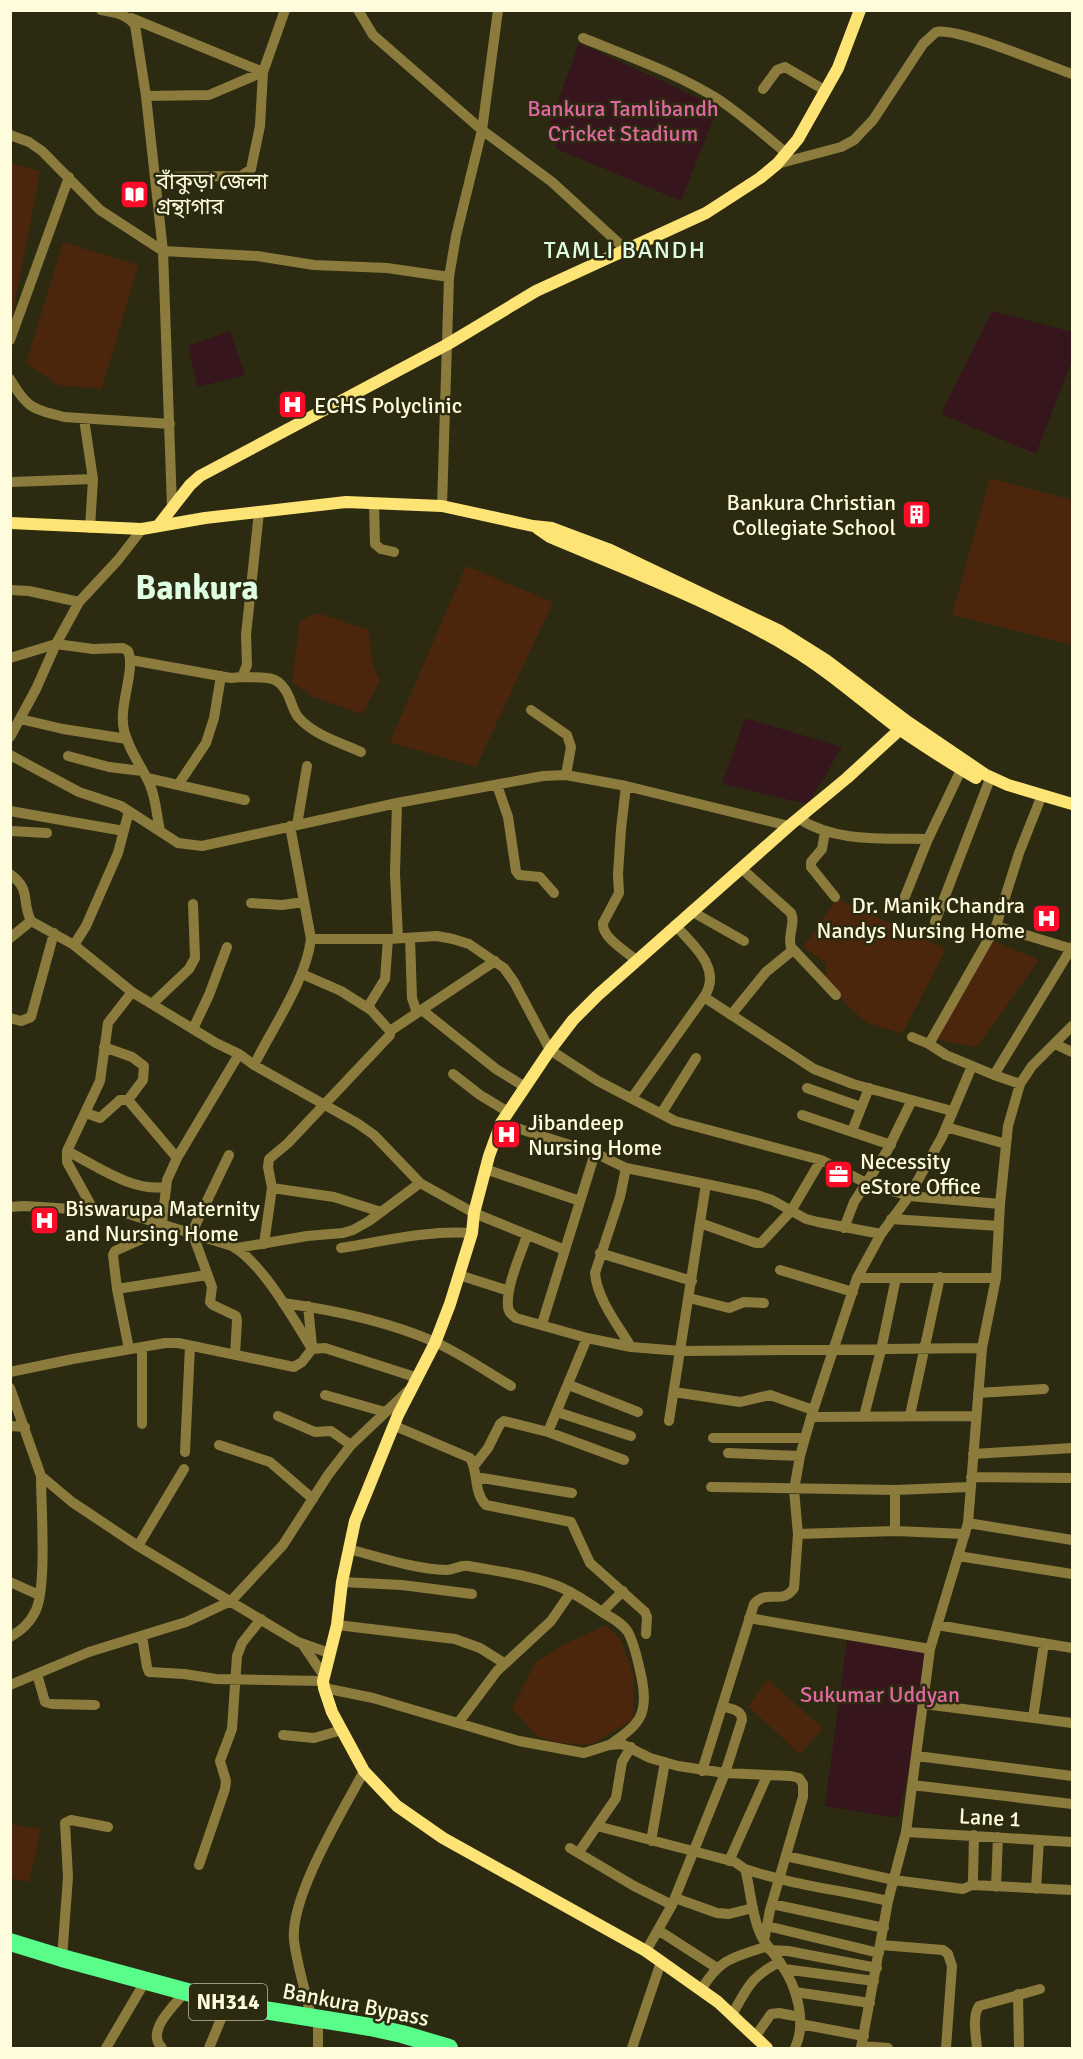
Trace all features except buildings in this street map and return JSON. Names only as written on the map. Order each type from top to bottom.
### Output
[{"type":"highway","name":"Bankura Bypass","points":[[10,1942],[228,2002],[402,2034],[449,2049]]},
{"type":"street","points":[[101,10],[126,16],[263,72]]},
{"type":"street","points":[[156,177],[241,176],[251,169],[260,126],[263,72],[285,10]]},
{"type":"street","points":[[358,10],[372,35],[482,130],[552,182],[625,249]]},
{"type":"street","points":[[442,506],[449,277],[456,237],[482,130],[498,10]]},
{"type":"street","points":[[158,526],[200,476],[448,344],[536,291],[706,213],[760,178],[777,164],[798,139],[838,68],[860,10]]},
{"type":"street","points":[[126,16],[135,25],[146,96],[163,251],[172,507]]},
{"type":"street","points":[[777,164],[841,147],[862,134],[924,44],[936,32],[951,31],[969,36],[1072,74]]},
{"type":"street","points":[[584,38],[695,86],[738,113],[786,153]]},
{"type":"street","points":[[763,89],[777,70],[785,67],[826,91]]},
{"type":"street","points":[[146,96],[209,95],[263,72]]},
{"type":"street","points":[[10,135],[42,151],[100,210],[163,251],[257,256],[314,265],[387,268],[449,277]]},
{"type":"street","points":[[10,340],[69,177]]},
{"type":"street","points":[[10,379],[24,403],[64,417],[170,424]]},
{"type":"street","points":[[84,419],[93,479],[90,528]]},
{"type":"street","points":[[12,482],[93,479]]},
{"type":"street","points":[[10,523],[141,529],[205,518],[346,502],[442,506],[533,526],[550,537],[763,632],[904,726],[961,770],[988,784],[1041,799],[1072,804]]},
{"type":"street","points":[[374,503],[375,544],[381,549],[394,552]]},
{"type":"street","points":[[242,677],[248,665],[246,635],[259,513]]},
{"type":"street","points":[[10,737],[79,602],[118,560],[141,529]]},
{"type":"street","points":[[10,590],[29,591],[79,602]]},
{"type":"street","points":[[10,658],[56,644],[93,649],[123,648],[128,651],[131,660],[122,710],[124,730],[151,789],[160,831]]},
{"type":"street","points":[[131,660],[231,678],[266,678],[280,682],[284,685],[295,711],[307,725],[328,738],[361,752]]},
{"type":"street","points":[[178,785],[206,743],[214,718],[221,676]]},
{"type":"street","points":[[531,710],[567,735],[571,747],[567,775]]},
{"type":"street","points":[[20,718],[63,729],[127,739]]},
{"type":"street","points":[[904,726],[986,775],[1072,812]]},
{"type":"street","points":[[767,2049],[732,2015],[646,1951],[427,1828],[397,1806],[364,1771],[327,1701],[324,1682],[337,1625],[348,1549],[359,1510],[410,1390],[435,1342],[472,1233],[474,1213],[485,1169],[504,1118],[573,1020],[675,925],[847,778],[904,726]]},
{"type":"street","points":[[10,755],[79,792],[121,806],[178,843],[191,846],[202,846],[397,803],[543,776],[567,775],[793,822],[825,832],[856,837],[928,839]]},
{"type":"street","points":[[68,756],[245,800]]},
{"type":"street","points":[[254,1065],[302,974],[309,954],[311,939],[293,825],[307,766]]},
{"type":"street","points":[[900,909],[928,839],[961,770]]},
{"type":"street","points":[[935,921],[988,784]]},
{"type":"street","points":[[497,785],[508,817],[516,872],[519,875],[540,877],[554,893]]},
{"type":"street","points":[[626,786],[618,874],[619,893],[603,923],[603,928],[607,935],[636,960]]},
{"type":"street","points":[[928,1044],[996,926],[1019,853],[1041,799]]},
{"type":"street","points":[[371,1010],[370,1001],[385,979],[393,939],[397,803]]},
{"type":"street","points":[[10,811],[124,831]]},
{"type":"street","points":[[74,945],[86,926],[118,853],[129,811]]},
{"type":"street","points":[[10,831],[47,833]]},
{"type":"street","points":[[825,832],[822,849],[811,862],[811,867],[834,897]]},
{"type":"street","points":[[741,868],[791,913],[793,917],[789,942],[793,950],[836,995]]},
{"type":"street","points":[[10,874],[21,882],[31,921],[74,945],[132,992],[254,1065],[324,1103],[374,1136],[420,1184],[474,1213],[565,1250]]},
{"type":"street","points":[[251,903],[282,905],[304,902]]},
{"type":"street","points":[[152,1004],[193,963],[195,958],[193,904]]},
{"type":"street","points":[[691,911],[744,941]]},
{"type":"street","points":[[10,938],[31,921]]},
{"type":"street","points":[[632,1098],[709,990],[711,981],[705,959],[675,925]]},
{"type":"street","points":[[994,1075],[1072,948],[996,926]]},
{"type":"street","points":[[10,1018],[21,1021],[31,1017],[54,933]]},
{"type":"street","points":[[311,939],[393,939],[437,936],[469,944],[504,968],[514,982],[550,1050],[598,1081],[661,1114],[685,1125],[821,1160],[866,1183],[909,1196],[1000,1204]]},
{"type":"street","points":[[410,938],[412,998],[419,1012],[496,1069],[525,1087]]},
{"type":"street","points":[[193,1029],[227,947]]},
{"type":"street","points":[[731,1015],[766,972],[793,950]]},
{"type":"street","points":[[264,1244],[272,1188],[268,1167],[269,1159],[288,1143],[324,1103],[371,1057],[390,1035],[390,1031],[495,960]]},
{"type":"street","points":[[302,974],[341,991],[371,1010],[390,1031]]},
{"type":"street","points":[[93,1209],[68,1162],[67,1151],[100,1081],[108,1023],[132,992]]},
{"type":"street","points":[[704,997],[814,1069],[869,1088],[952,1111]]},
{"type":"street","points":[[862,2043],[888,1901],[906,1832],[930,1649],[966,1529],[982,1348],[996,1278],[1000,1204],[1008,1126],[1020,1084],[1032,1066],[1072,1026]]},
{"type":"street","points":[[912,1037],[946,1055],[1020,1084]]},
{"type":"street","points":[[1055,1044],[1072,1052]]},
{"type":"street","points":[[86,1113],[99,1118],[120,1101],[128,1100],[143,1080],[144,1066],[132,1058],[104,1047]]},
{"type":"street","points":[[129,1349],[117,1289],[113,1258],[115,1251],[153,1234],[162,1223],[166,1187],[177,1158],[239,1054]]},
{"type":"street","points":[[661,1114],[696,1058]]},
{"type":"street","points":[[702,1770],[754,1604],[766,1595],[783,1598],[794,1588],[798,1534],[794,1490],[800,1456],[857,1278],[891,1218],[909,1196],[946,1127],[972,1066]]},
{"type":"street","points":[[453,1074],[504,1118],[595,1153],[626,1168],[757,1195],[772,1200],[806,1219],[881,1234]]},
{"type":"street","points":[[807,1088],[861,1107]]},
{"type":"street","points":[[852,1131],[869,1088]]},
{"type":"street","points":[[128,1100],[177,1158]]},
{"type":"street","points":[[844,1228],[854,1202],[891,1144],[912,1100]]},
{"type":"street","points":[[802,1115],[891,1144]]},
{"type":"street","points":[[946,1127],[1006,1144]]},
{"type":"street","points":[[67,1151],[135,1184],[154,1189],[166,1187]]},
{"type":"street","points":[[542,1324],[595,1153]]},
{"type":"street","points":[[229,1155],[192,1232],[212,1287],[210,1302],[236,1316],[235,1355]]},
{"type":"street","points":[[700,1223],[761,1243],[791,1211],[821,1160]]},
{"type":"street","points":[[626,1168],[620,1197],[595,1273],[596,1281],[612,1315],[631,1347]]},
{"type":"street","points":[[485,1169],[580,1201]]},
{"type":"street","points":[[237,1248],[307,1236],[343,1233],[362,1226],[420,1184]]},
{"type":"street","points":[[669,1420],[706,1184]]},
{"type":"street","points":[[272,1188],[334,1197],[381,1212]]},
{"type":"street","points":[[10,1207],[122,1212],[192,1232],[237,1248],[247,1256],[283,1302],[312,1349]]},
{"type":"street","points":[[891,1218],[999,1226]]},
{"type":"street","points":[[341,1248],[431,1233],[472,1233]]},
{"type":"street","points":[[527,1235],[509,1291],[507,1308],[516,1318],[587,1338],[631,1347],[681,1351],[982,1348]]},
{"type":"street","points":[[600,1253],[692,1281]]},
{"type":"street","points":[[780,1270],[853,1292]]},
{"type":"street","points":[[117,1289],[207,1275]]},
{"type":"street","points":[[459,1275],[509,1291]]},
{"type":"street","points":[[910,1415],[940,1277]]},
{"type":"street","points":[[857,1278],[996,1278]]},
{"type":"street","points":[[864,1416],[896,1278]]},
{"type":"street","points":[[689,1298],[729,1308],[744,1302],[764,1303]]},
{"type":"street","points":[[283,1302],[376,1322],[435,1342],[511,1386]]},
{"type":"street","points":[[10,1372],[165,1343],[178,1343],[294,1366],[302,1362],[312,1349],[308,1306]]},
{"type":"street","points":[[548,1432],[587,1338]]},
{"type":"street","points":[[185,1452],[190,1346]]},
{"type":"street","points":[[142,1347],[142,1424]]},
{"type":"street","points":[[312,1349],[325,1348],[418,1378]]},
{"type":"street","points":[[569,1385],[638,1412]]},
{"type":"street","points":[[10,1388],[41,1476],[42,1564],[38,1603],[28,1623],[10,1637]]},
{"type":"street","points":[[978,1393],[1044,1389]]},
{"type":"street","points":[[10,1685],[89,1652],[186,1622],[231,1601],[283,1545],[351,1445],[410,1390]]},
{"type":"street","points":[[674,1392],[740,1402],[770,1395],[812,1414],[976,1416]]},
{"type":"street","points":[[325,1395],[385,1412]]},
{"type":"street","points":[[557,1412],[631,1436]]},
{"type":"street","points":[[278,1416],[315,1432],[331,1431],[351,1445]]},
{"type":"street","points":[[475,1471],[500,1424],[504,1421],[548,1432],[624,1460]]},
{"type":"street","points":[[10,1426],[25,1427]]},
{"type":"street","points":[[395,1426],[464,1455],[475,1471],[478,1494],[486,1505],[571,1522],[590,1563],[645,1612],[646,1634]]},
{"type":"street","points":[[713,1438],[805,1438]]},
{"type":"street","points":[[219,1445],[270,1462],[313,1499]]},
{"type":"street","points":[[973,1454],[1072,1448]]},
{"type":"street","points":[[728,1454],[800,1456]]},
{"type":"street","points":[[138,1546],[184,1469]]},
{"type":"street","points":[[475,1471],[572,1493]]},
{"type":"street","points":[[41,1476],[72,1502],[138,1546],[303,1645],[329,1653]]},
{"type":"street","points":[[711,1487],[895,1490],[971,1482],[1072,1478]]},
{"type":"street","points":[[895,1490],[895,1531]]},
{"type":"street","points":[[798,1534],[966,1529],[1072,1540]]},
{"type":"street","points":[[142,1636],[149,1672],[184,1674],[210,1679],[324,1682],[502,1737],[572,1752],[596,1750],[609,1745],[633,1729],[639,1721],[643,1713],[644,1689],[627,1630],[571,1592],[551,1583],[469,1566],[463,1565],[443,1570],[348,1549]]},
{"type":"street","points":[[958,1556],[1072,1574]]},
{"type":"street","points":[[10,1582],[39,1595]]},
{"type":"street","points":[[342,1582],[402,1585],[472,1594]]},
{"type":"street","points":[[602,1612],[622,1591]]},
{"type":"street","points":[[458,1723],[504,1663],[551,1621],[571,1592]]},
{"type":"street","points":[[749,1618],[930,1649]]},
{"type":"street","points":[[199,1865],[225,1789],[226,1781],[220,1761],[232,1729],[239,1650],[261,1619]]},
{"type":"street","points":[[337,1625],[455,1639],[480,1648],[504,1663]]},
{"type":"street","points":[[937,1625],[1072,1648]]},
{"type":"street","points":[[1033,1718],[1044,1643]]},
{"type":"street","points":[[303,1645],[324,1682]]},
{"type":"street","points":[[37,1674],[45,1702],[95,1705]]},
{"type":"street","points":[[924,1704],[1072,1723]]},
{"type":"street","points":[[646,1951],[674,1901],[725,1773],[742,1720],[739,1711],[722,1706]]},
{"type":"street","points":[[283,1735],[314,1738],[342,1730]]},
{"type":"street","points":[[609,1745],[622,1744],[650,1758],[702,1770],[799,1778],[803,1784],[803,1797],[772,1904],[767,1926],[768,1946]]},
{"type":"street","points":[[631,1747],[622,1762],[616,1798],[597,1826],[575,1850],[634,1886],[674,1901],[717,1913],[729,1914],[753,1908]]},
{"type":"street","points":[[917,1756],[1072,1776]]},
{"type":"street","points":[[651,1841],[665,1762]]},
{"type":"street","points":[[318,2049],[315,2017],[294,1939],[295,1919],[310,1875],[364,1771]]},
{"type":"street","points":[[729,1861],[767,1776]]},
{"type":"street","points":[[912,1785],[1072,1804]]},
{"type":"street","points":[[62,1958],[68,1877],[65,1823],[70,1820],[108,1827]]},
{"type":"street","points":[[597,1826],[735,1862],[745,1869],[779,1881],[833,1888],[888,1901]]},
{"type":"street","name":"Lane 1","points":[[906,1832],[1072,1842]]},
{"type":"street","points":[[972,1886],[974,1835]]},
{"type":"street","points":[[996,1887],[998,1837]]},
{"type":"street","points":[[1036,1889],[1040,1840]]},
{"type":"street","points":[[786,1856],[894,1880],[963,1889],[972,1886],[1072,1890]]},
{"type":"street","points":[[745,1869],[756,1921],[795,1992],[800,2020],[795,2049]]},
{"type":"street","points":[[772,1904],[884,1928]]},
{"type":"street","points":[[767,1926],[880,1949],[943,1950],[948,1954],[952,1966],[946,2049]]},
{"type":"street","points":[[658,1930],[717,1968]]},
{"type":"street","points":[[701,1990],[711,1973],[717,1968],[740,1955],[768,1946],[877,1968]]},
{"type":"street","points":[[632,2049],[661,1962]]},
{"type":"street","points":[[732,2015],[750,1983],[763,1971],[782,1966],[874,1981]]},
{"type":"street","points":[[106,2049],[146,1980]]},
{"type":"street","points":[[977,2049],[976,2009],[979,2006],[1040,1989]]},
{"type":"street","points":[[162,2049],[155,2037],[157,2029],[186,1991]]},
{"type":"street","points":[[795,1992],[870,2003]]},
{"type":"street","points":[[1018,1994],[1019,2049]]},
{"type":"street","points":[[209,2049],[228,2002]]},
{"type":"street","points":[[755,2037],[771,2014],[779,2013],[862,2043],[888,2049]]},
{"type":"green space","name":"Bankura Tamlibandh Cricket Stadium","points":[[579,43],[718,107],[681,201],[557,149],[548,129]]},
{"type":"green space","points":[[992,311],[1072,332],[1072,360],[1036,454],[941,414]]},
{"type":"green space","points":[[230,331],[245,375],[198,387],[188,346]]},
{"type":"green space","points":[[745,718],[842,747],[808,804],[722,784]]},
{"type":"green space","name":"Sukumar Uddyan","points":[[847,1640],[927,1653],[908,1774],[898,1818],[825,1806]]},
{"type":"shaded area","points":[[11,163],[40,172],[11,324]]},
{"type":"shaded area","points":[[63,242],[138,265],[102,389],[58,385],[26,364]]},
{"type":"shaded area","points":[[990,478],[1072,500],[1072,645],[952,615]]},
{"type":"shaded area","points":[[466,566],[553,602],[476,767],[390,742]]},
{"type":"shaded area","points":[[317,613],[369,630],[372,664],[380,681],[362,714],[313,697],[292,682],[300,621]]},
{"type":"shaded area","points":[[837,899],[946,949],[902,1034],[866,1022],[846,1004],[826,979],[826,963],[803,947]]},
{"type":"shaded area","points":[[991,940],[1039,960],[977,1047],[934,1039]]},
{"type":"shaded area","points":[[606,1625],[621,1640],[634,1676],[633,1720],[590,1745],[558,1743],[537,1736],[512,1708],[535,1663],[561,1646]]},
{"type":"shaded area","points":[[768,1680],[823,1728],[800,1754],[748,1706]]},
{"type":"shaded area","points":[[10,1824],[41,1829],[29,1882],[11,1878]]},
{"type":"place","name":"বাঁকুড়া জেলা গ্ৰন্থাগার","points":[[135,194]]},
{"type":"place","name":"ECHS Polyclinic","points":[[293,405]]},
{"type":"place","name":"Bankura Christian Collegiate School","points":[[917,515]]},
{"type":"place","name":"Dr. Manik Chandra Nandys Nursing Home","points":[[1046,918]]},
{"type":"place","name":"Jibandeep Nursing Home","points":[[507,1135]]},
{"type":"place","name":"Necessity eStore Office","points":[[839,1174]]},
{"type":"place","name":"Biswarupa Maternity and Nursing Home","points":[[44,1221]]},
{"type":"district","name":"TAMLI BANDH","points":[[625,250]]},
{"type":"district","name":"Bankura","points":[[197,587]]}]
